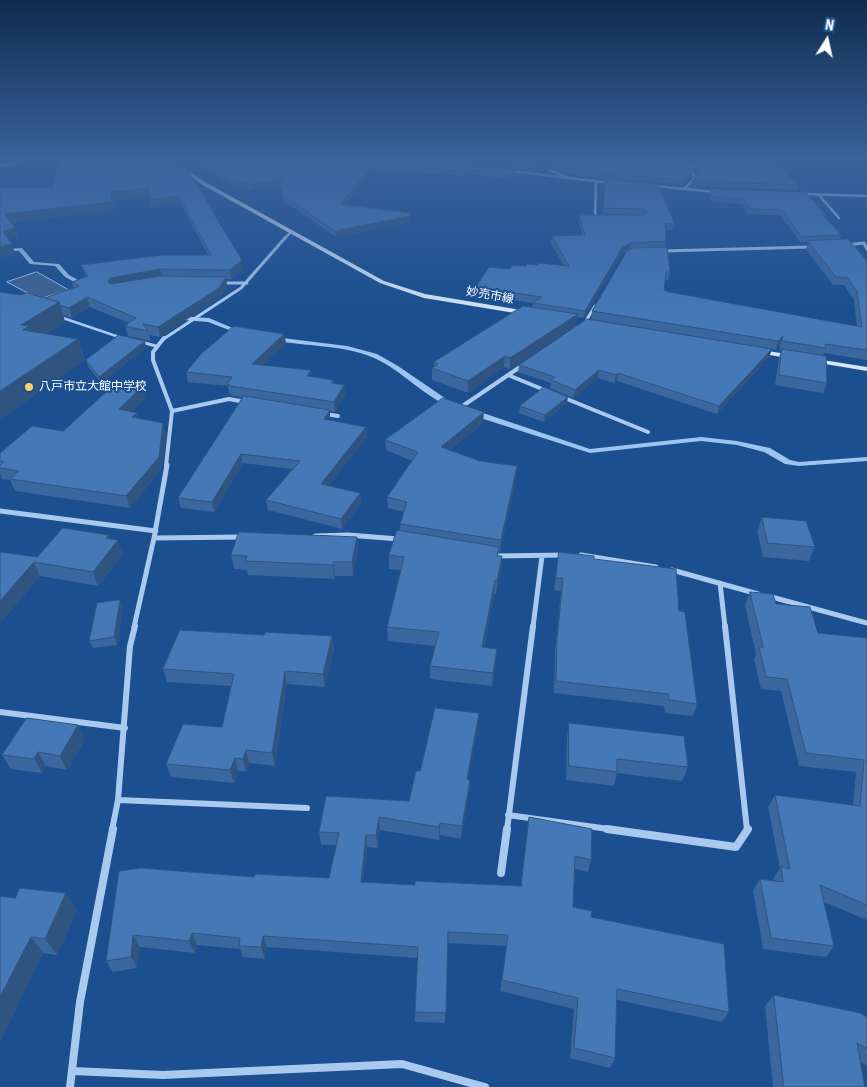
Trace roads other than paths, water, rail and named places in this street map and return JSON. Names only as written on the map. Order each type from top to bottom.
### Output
[{"type":"main road","name":"妙売市線","points":[[251,211],[290,233],[401,290],[538,315]]},
{"type":"main road","points":[[577,325],[585,323],[595,325]]},
{"type":"main road","points":[[750,350],[799,358]]},
{"type":"main road","points":[[809,360],[867,369]]},
{"type":"street","points":[[594,211],[594,217],[604,218]]},
{"type":"street","points":[[833,211],[839,218]]},
{"type":"street","points":[[70,1087],[80,1002],[118,800],[130,646],[156,532],[169,452],[172,411],[154,360],[153,352],[167,335],[205,313],[246,283],[290,233]]},
{"type":"street","points":[[838,245],[866,243],[867,249]]},
{"type":"street","points":[[652,251],[820,246]]},
{"type":"street","points":[[218,283],[246,283]]},
{"type":"street","points":[[585,323],[597,303]]},
{"type":"street","points":[[461,407],[531,360]]},
{"type":"street","points":[[508,375],[552,393]]},
{"type":"street","points":[[560,396],[648,432]]},
{"type":"street","points":[[172,411],[229,399],[249,402]]},
{"type":"street","points":[[318,413],[338,416]]},
{"type":"street","points":[[0,510],[156,532]]},
{"type":"street","points":[[311,536],[348,535],[409,540]]},
{"type":"street","points":[[154,538],[254,536]]},
{"type":"street","points":[[486,554],[590,555],[660,567]]},
{"type":"street","points":[[501,873],[542,556]]},
{"type":"street","points":[[668,570],[867,623]]},
{"type":"street","points":[[508,815],[736,847],[748,829],[720,583]]},
{"type":"street","points":[[0,712],[125,728]]},
{"type":"street","points":[[118,800],[307,808]]},
{"type":"street","points":[[72,1071],[162,1075],[402,1064],[485,1087]]},
{"type":"lane","points":[[52,314],[124,339]]},
{"type":"lane","points":[[140,342],[156,346]]},
{"type":"water","points":[[37,272],[69,290],[39,299],[7,282]]},
{"type":"waterway","points":[[0,250],[20,249],[32,263],[57,265],[67,276],[86,286]]},
{"type":"waterway","points":[[175,318],[209,320],[239,332]]},
{"type":"waterway","points":[[274,339],[332,345],[375,356],[396,367],[452,405]]},
{"type":"waterway","points":[[474,413],[590,451],[701,439],[737,443],[767,450],[788,462],[799,464],[867,459]]},
{"type":"place","name":"八戸市立大館中学校","points":[[29,387]]}]
